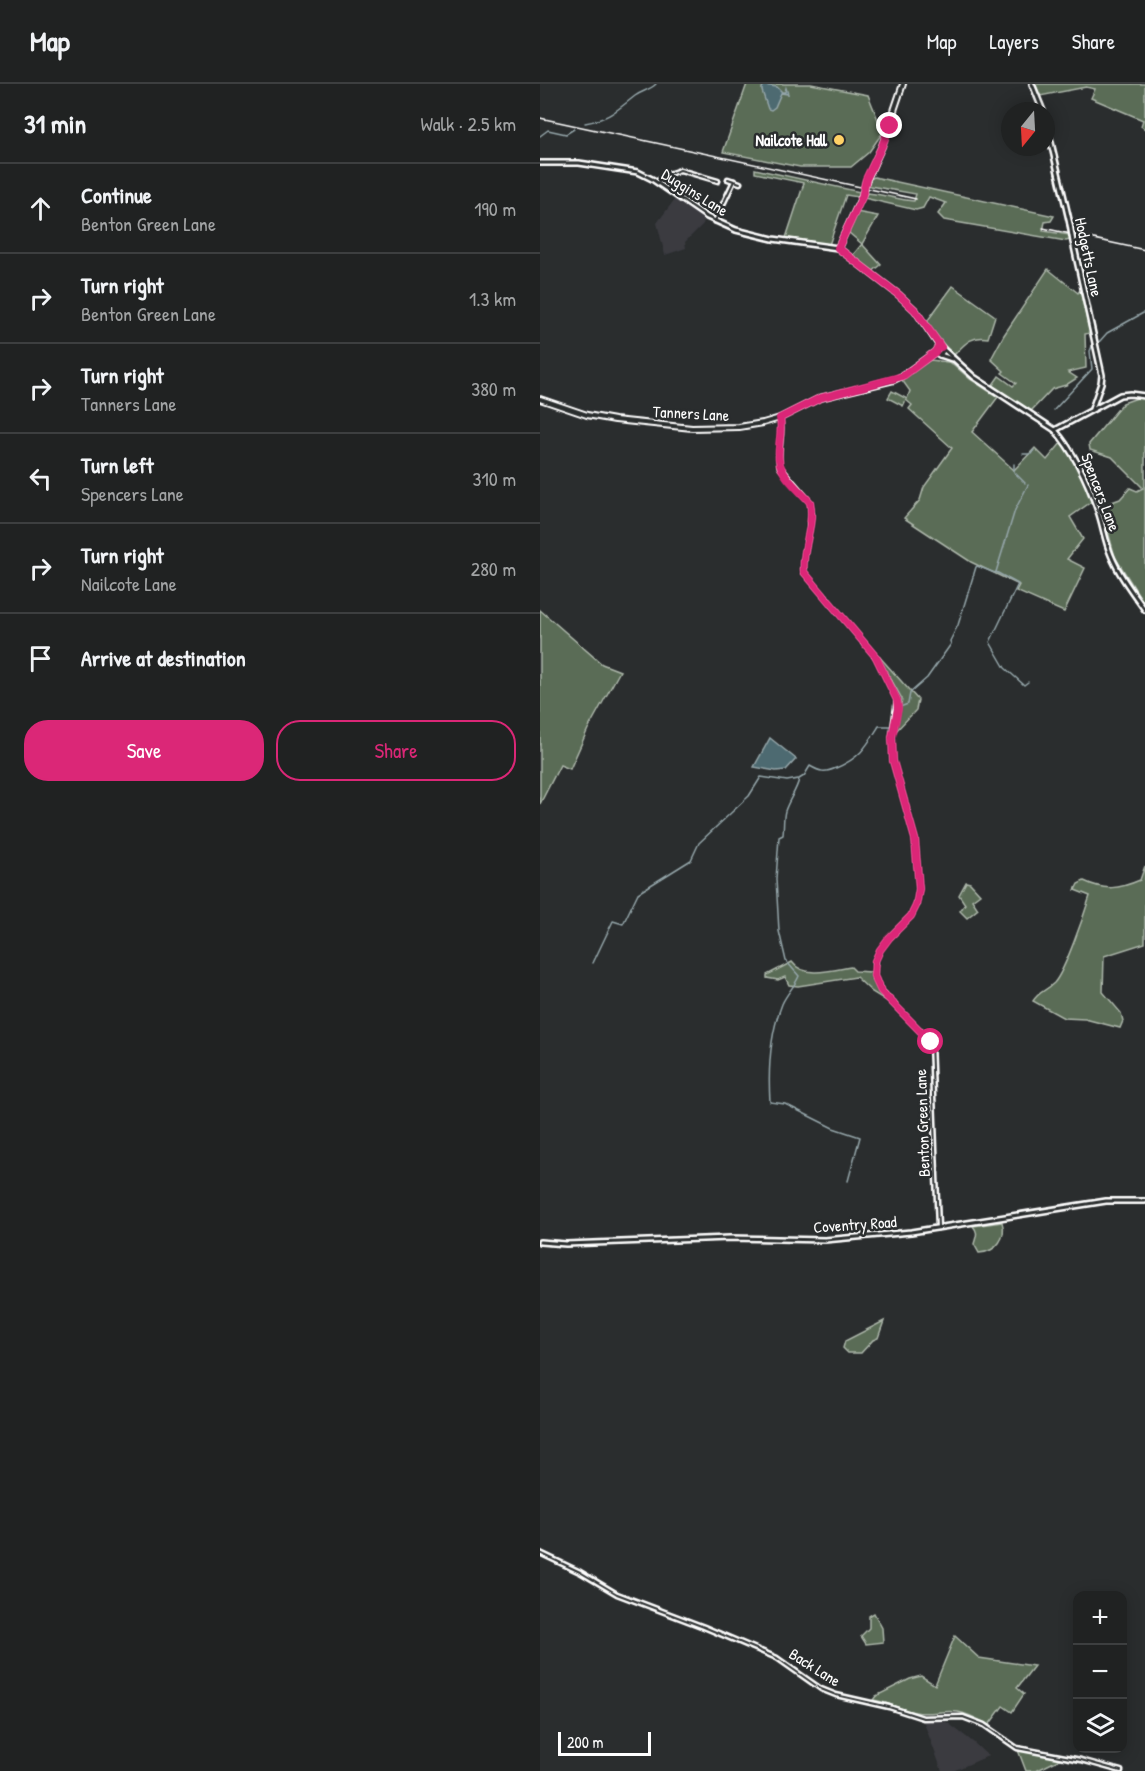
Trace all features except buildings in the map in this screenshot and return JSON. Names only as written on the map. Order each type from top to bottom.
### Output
[{"type":"main road","points":[[838,248],[882,146],[903,84]]},
{"type":"main road","name":"Spencers Lane","points":[[838,248],[915,310],[942,348]]},
{"type":"main road","name":"Tanners Lane","points":[[540,399],[596,417],[692,428],[753,425],[780,418],[820,398],[903,376],[935,352],[938,347],[942,348]]},
{"type":"main road","points":[[935,352],[940,355],[943,353],[942,348]]},
{"type":"street","points":[[1032,84],[1039,102]]},
{"type":"street","name":"Hodgetts Lane","points":[[1054,156],[1102,375],[1092,409]]},
{"type":"street","name":"Duggins Lane","points":[[540,163],[579,164],[638,172],[689,206],[715,221],[742,232],[838,248]]},
{"type":"street","points":[[658,184],[663,176],[680,170],[716,180],[713,185]]},
{"type":"street","points":[[728,179],[740,183]]},
{"type":"street","points":[[715,221],[734,181]]},
{"type":"street","name":"Spencers Lane","points":[[942,348],[974,377],[1055,430],[1078,462],[1097,509],[1111,556],[1145,610]]},
{"type":"street","name":"Spencers Lane","points":[[940,355],[953,360]]},
{"type":"street","points":[[1055,430],[1101,404],[1128,394],[1145,396]]},
{"type":"street","points":[[1096,399],[1101,404]]},
{"type":"street","name":"Benton Green Lane","points":[[780,418],[780,467],[810,502],[811,508],[811,528],[804,572],[876,657],[897,700],[898,709],[892,737],[893,761],[915,839],[919,889],[916,906],[911,916],[880,950],[875,961],[874,976],[881,991],[931,1042],[938,1228]]},
{"type":"street","name":"Coventry Road","points":[[540,1242],[565,1244],[730,1238],[825,1240],[938,1228],[1106,1201],[1145,1201]]},
{"type":"street","name":"Back Lane","points":[[540,1553],[586,1575],[617,1594],[777,1658],[821,1689],[836,1695],[889,1707],[923,1718],[963,1717],[984,1725],[1017,1748],[1081,1760],[1121,1771]]},
{"type":"shaded area","points":[[675,199],[705,217],[703,224],[685,242],[686,248],[665,255],[657,223]]},
{"type":"shaded area","points":[[923,1720],[944,1720],[988,1756],[953,1771],[942,1771]]},
{"type":"green space","name":"Nailcote Hall","points":[[747,84],[811,84],[868,95],[883,132],[869,152],[851,167],[800,167],[723,152]]},
{"type":"green space","points":[[1035,84],[1145,84],[1145,129],[1141,126],[1143,120],[1091,98],[1095,89],[1086,87],[1040,96]]},
{"type":"green space","points":[[755,169],[860,192],[858,197],[846,195],[829,245],[786,238],[804,183],[755,173]]},
{"type":"green space","points":[[874,177],[1054,216],[1051,221],[1045,222],[1043,231],[1070,235],[1070,240],[944,220],[938,214],[946,203],[929,197],[923,208],[916,210],[864,198],[867,193],[914,201],[916,194],[870,186],[868,183]]},
{"type":"green space","points":[[856,212],[878,216],[862,244],[848,232]]},
{"type":"green space","points":[[862,244],[881,265],[873,271],[852,256]]},
{"type":"green space","points":[[1048,269],[1078,293],[1080,290],[1090,333],[1085,334],[1086,368],[1068,372],[1077,378],[1066,385],[1052,389],[1031,411],[992,386],[999,376],[1013,386],[1016,383],[1002,373],[1004,371],[991,359],[1004,335]]},
{"type":"green space","points":[[953,286],[995,316],[988,338],[972,339],[953,356],[928,324],[928,320]]},
{"type":"green space","points":[[930,360],[953,364],[970,379],[998,397],[972,432],[1014,470],[1035,448],[1047,460],[1062,442],[1075,463],[1091,502],[1070,517],[1083,539],[1067,559],[1085,568],[1064,612],[1016,591],[1019,585],[971,562],[904,518],[920,500],[924,487],[952,448],[909,409],[912,405],[906,400],[903,406],[888,398],[892,391],[907,399],[910,391],[902,380]]},
{"type":"green space","points":[[1137,398],[1145,399],[1145,605],[1115,557],[1101,506],[1120,499],[1130,488],[1137,491],[1143,488],[1112,457],[1090,450],[1089,444],[1123,403]]},
{"type":"green space","points":[[540,610],[602,664],[620,671],[588,729],[570,769],[560,765],[540,804]]},
{"type":"green space","points":[[877,654],[918,700],[916,710],[896,731],[902,699]]},
{"type":"green space","points":[[1145,866],[1145,943],[1104,956],[1103,992],[1121,1013],[1123,1021],[1120,1028],[1085,1019],[1064,1018],[1033,1001],[1054,983],[1074,942],[1090,896],[1075,890],[1078,884],[1084,881],[1112,888],[1125,885],[1140,880]]},
{"type":"green space","points":[[966,882],[970,883],[980,894],[972,900],[978,909],[967,918],[960,911],[965,904],[959,895]]},
{"type":"green space","points":[[792,962],[797,967],[811,972],[851,967],[855,971],[871,972],[876,987],[890,1003],[872,992],[856,977],[798,986],[789,985],[785,977],[778,980],[767,978],[767,975]]},
{"type":"green space","points":[[1002,1222],[1003,1233],[999,1243],[991,1250],[979,1253],[974,1244],[976,1233],[973,1226]]},
{"type":"green space","points":[[884,1321],[878,1338],[873,1340],[861,1353],[848,1353],[843,1348],[845,1341]]},
{"type":"green space","points":[[874,1613],[882,1628],[883,1642],[866,1644],[861,1636],[869,1628],[869,1616]]},
{"type":"green space","points":[[955,1636],[979,1658],[1034,1666],[1017,1688],[1024,1694],[1012,1712],[1003,1706],[989,1725],[958,1712],[920,1713],[873,1700],[876,1696],[910,1679],[921,1676],[935,1685]]},
{"type":"green space","points":[[1018,1750],[1062,1758],[1036,1771],[1026,1771]]},
{"type":"water","points":[[764,85],[777,87],[782,92],[785,92],[786,88],[788,94],[781,93],[775,107],[771,110],[768,109],[762,91]]},
{"type":"water","points":[[770,738],[796,759],[786,770],[776,771],[754,767]]},
{"type":"waterway","points":[[585,123],[618,110],[635,96],[656,84]]},
{"type":"waterway","points":[[540,136],[548,130],[566,134],[574,129]]},
{"type":"waterway","points":[[1099,342],[1107,333],[1145,312]]},
{"type":"waterway","points":[[1054,410],[1092,369],[1090,351],[1093,344]]},
{"type":"waterway","points":[[1023,454],[1031,454],[1034,450]]},
{"type":"waterway","points":[[1014,464],[1014,472],[1025,483]]},
{"type":"waterway","points":[[896,727],[900,707],[908,704],[910,693],[927,678],[951,644],[950,641],[958,625],[976,567],[996,572],[1015,510],[1028,485]]},
{"type":"waterway","points":[[996,572],[1018,584],[990,642],[1005,668],[1024,685],[1028,682]]},
{"type":"waterway","points":[[848,1181],[860,1137],[833,1128],[785,1104],[770,1102],[769,1077],[772,1040],[782,1004],[799,976],[786,961],[779,931],[776,879],[779,837],[783,835],[785,811],[799,779],[804,776],[810,766],[820,771],[832,770],[862,751],[879,726],[891,726]]},
{"type":"waterway","points":[[593,963],[613,921],[623,924],[638,893],[691,860],[699,843],[749,796],[761,777],[787,781],[798,779]]},
{"type":"railway","points":[[540,118],[916,199]]},
{"type":"railway","points":[[1043,228],[1145,250]]},
{"type":"place","name":"Nailcote Hall","points":[[839,140]]},
{"type":"route","points":[[890,126],[866,179],[862,197],[838,248],[915,310],[941,347],[938,347],[935,352],[903,376],[894,380],[814,400],[780,418],[779,460],[780,467],[810,502],[811,528],[804,572],[876,657],[897,700],[898,709],[892,737],[893,761],[915,839],[919,889],[916,906],[911,916],[880,950],[875,961],[874,976],[881,991],[931,1042]]}]
